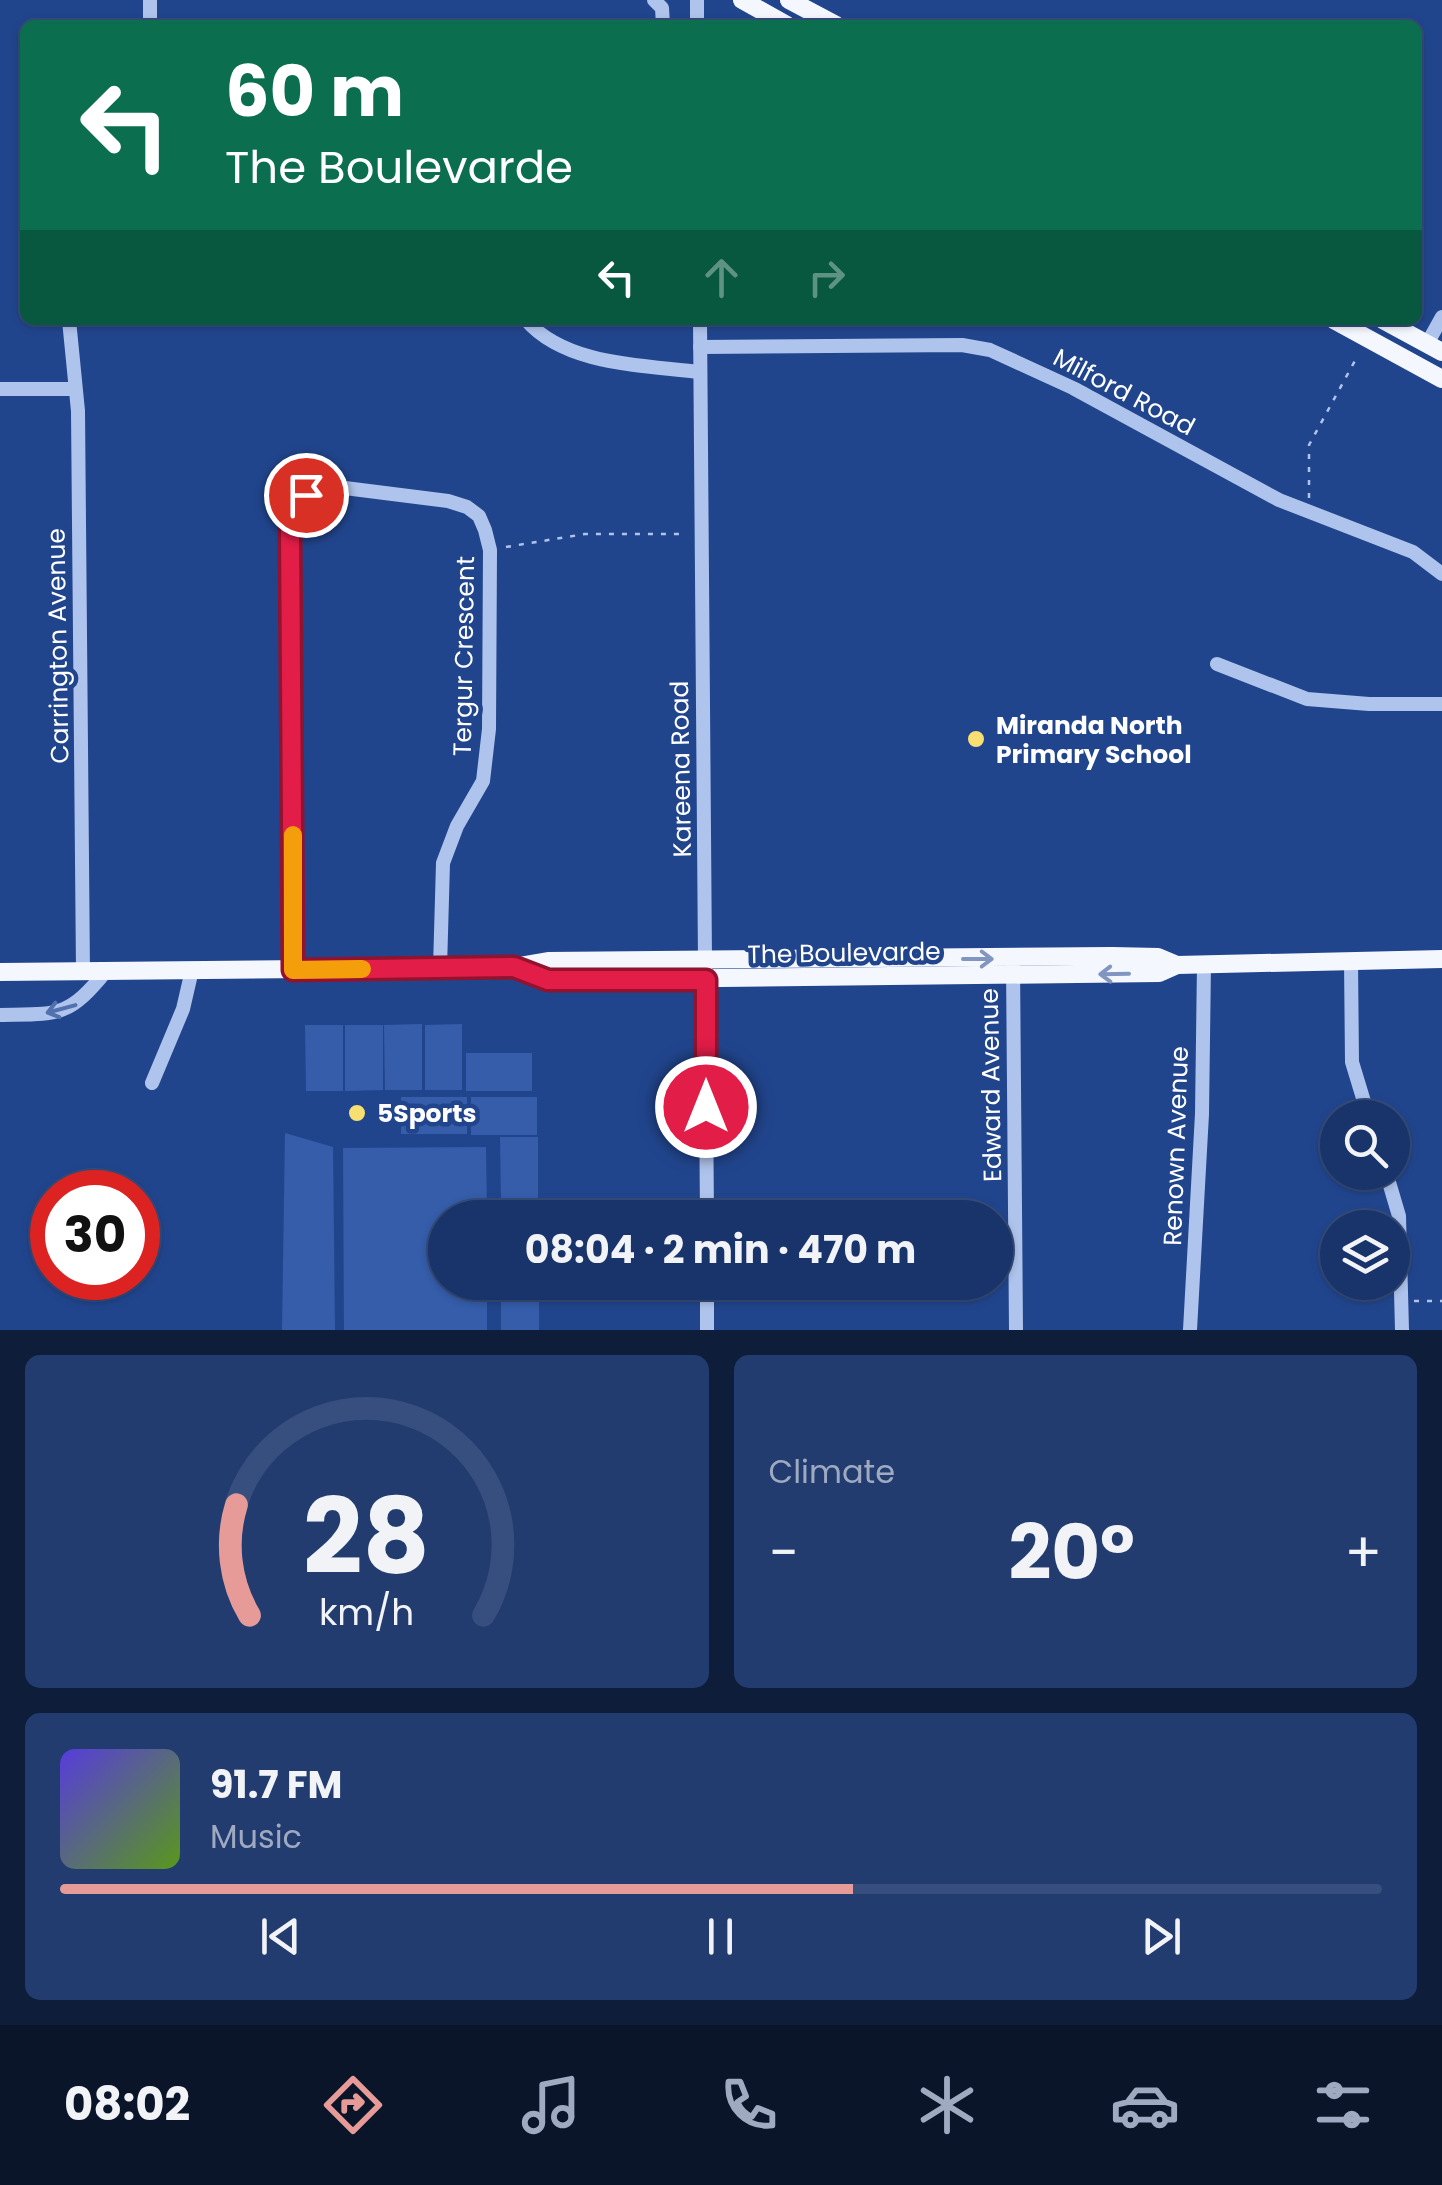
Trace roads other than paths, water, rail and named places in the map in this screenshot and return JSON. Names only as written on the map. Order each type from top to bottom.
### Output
[{"type":"main road","points":[[742,0],[779,20]]},
{"type":"main road","points":[[788,0],[826,20]]},
{"type":"main road","points":[[813,0],[828,20]]},
{"type":"main road","points":[[1343,325],[1442,379]]},
{"type":"main road","points":[[1392,325],[1435,348],[1417,365]]},
{"type":"main road","name":"The Boulevarde","points":[[514,967],[548,980],[706,980],[1013,967],[1158,956],[1177,965],[1442,960]]},
{"type":"main road","name":"The Boulevarde","points":[[0,972],[514,967],[548,961],[706,960],[1013,967]]},
{"type":"street","points":[[1435,348],[1442,317]]},
{"type":"street","name":"Carrington Avenue","points":[[69,325],[78,411],[83,972]]},
{"type":"street","points":[[530,325],[572,352],[700,372]]},
{"type":"street","name":"Kareena Road","points":[[700,325],[707,1200]]},
{"type":"street","name":"Milford Road","points":[[700,347],[962,345],[990,350],[1073,388],[1305,512],[1413,552],[1442,574]]},
{"type":"street","points":[[0,388],[75,389]]},
{"type":"street","name":"Tergur Crescent","points":[[293,970],[290,530],[295,510],[306,495],[326,488],[448,500],[467,507],[479,516],[490,550],[489,728],[483,781],[443,864],[440,968]]},
{"type":"street","points":[[1217,664],[1307,699],[1442,704]]},
{"type":"street","points":[[1351,960],[1352,1062],[1364,1100]]},
{"type":"street","name":"Renown Avenue","points":[[1190,1330],[1202,1114],[1204,964]]},
{"type":"street","name":"Edward Avenue","points":[[1013,967],[1016,1330]]},
{"type":"street","points":[[152,1083],[183,1009],[192,970]]},
{"type":"street","points":[[0,1015],[58,1013],[76,1006],[106,971]]},
{"type":"street","points":[[1391,1190],[1399,1216],[1402,1330]]},
{"type":"street","points":[[707,1300],[708,1330]]},
{"type":"place","name":"Miranda North Primary School","points":[[976,739]]},
{"type":"place","name":"5Sports","points":[[357,1113]]}]
